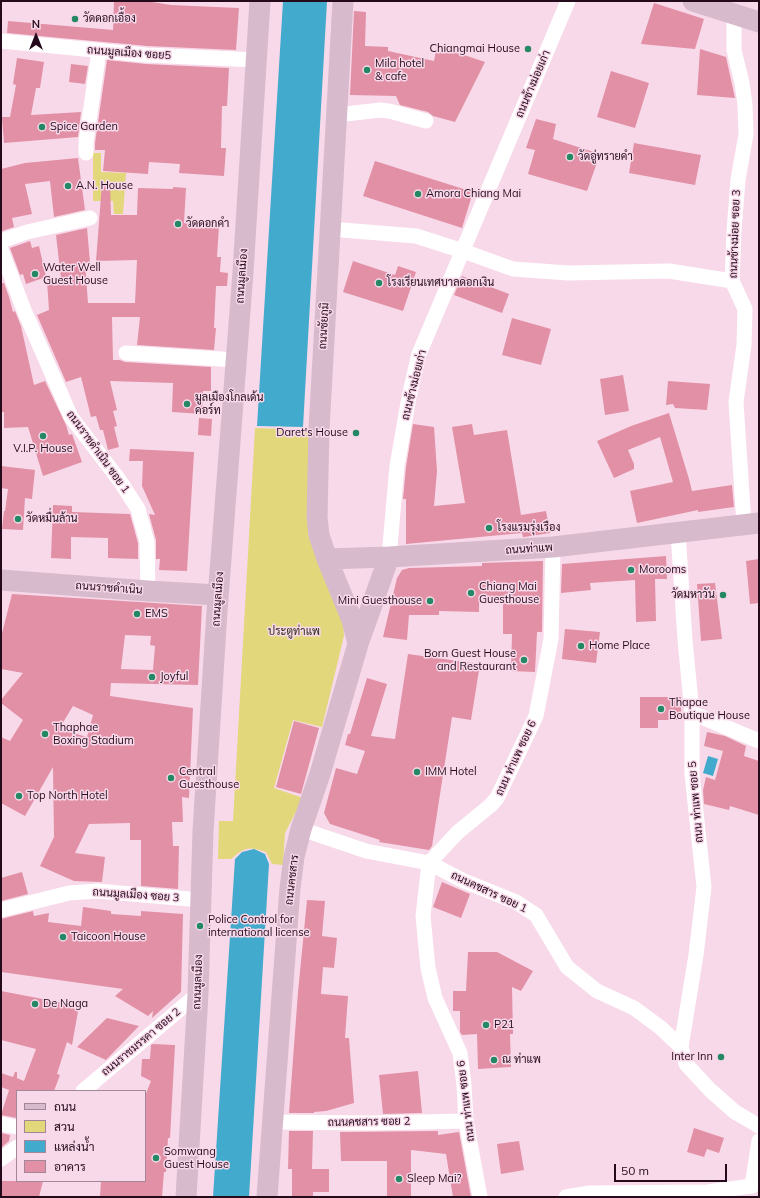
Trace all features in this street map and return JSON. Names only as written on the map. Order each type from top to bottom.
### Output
[{"type":"main road","name":"ถนนมูลเมือง","points":[[186,1197],[198,994],[203,831],[218,595],[236,360],[260,1]]},
{"type":"main road","name":"ถนนชัยภูมิ","points":[[342,1],[319,429],[317,517],[319,536],[352,620],[358,644]]},
{"type":"main road","points":[[693,1],[728,8],[759,22]]},
{"type":"main road","name":"ถนนท่าแพ","points":[[327,559],[389,557],[553,547],[752,524]]},
{"type":"main road","points":[[358,644],[389,557]]},
{"type":"main road","name":"ถนนราชดำเนิน","points":[[1,580],[218,595]]},
{"type":"main road","name":"ถนนคชสาร","points":[[267,1197],[290,888],[294,857],[301,829],[320,774],[358,644]]},
{"type":"street","name":"ถนนช้างม่อยเก่า","points":[[389,557],[397,466],[409,397],[419,354],[568,1]]},
{"type":"street","name":"ถนนช้างม่อย ซอย 3","points":[[728,8],[734,50],[742,83],[745,106],[746,134],[738,180],[732,281],[752,310],[744,345],[736,402],[752,524]]},
{"type":"street","name":"ถนนมูลเมือง ซอย5","points":[[1,41],[99,51],[257,60]]},
{"type":"street","points":[[86,153],[86,142],[99,51]]},
{"type":"street","points":[[337,114],[380,110],[426,121]]},
{"type":"street","points":[[1,241],[26,232],[90,218]]},
{"type":"street","points":[[330,229],[416,236],[513,269],[568,273],[669,271],[732,281]]},
{"type":"street","name":"ถนนราชดำเนิน ซอย 1","points":[[1,250],[24,310],[71,417],[120,481],[138,509],[146,542],[148,591]]},
{"type":"street","points":[[126,353],[236,360]]},
{"type":"street","name":"ถนน ท่าแพ ซอย 5","points":[[678,532],[685,640],[692,713],[692,774],[704,887],[696,955],[681,1047]]},
{"type":"street","name":"ถนน ท่าแพ ซอย 6","points":[[480,1197],[466,1120],[460,1053],[435,998],[428,968],[423,916],[429,863],[458,832],[498,798],[536,716],[551,639],[553,547]]},
{"type":"street","points":[[692,713],[759,741]]},
{"type":"street","name":"ถนนคชสาร ซอย 1","points":[[301,829],[366,851],[429,863],[464,881],[516,902],[536,916],[567,967],[597,991],[634,1008],[661,1028],[681,1047],[686,1064],[710,1090],[735,1112],[759,1126]]},
{"type":"street","name":"ถนนมูลเมือง ซอย 3","points":[[1,910],[69,893],[97,891],[201,900]]},
{"type":"street","name":"ถนนราชมรรคา ซอย 2","points":[[84,1090],[198,994]]},
{"type":"street","name":"ถนนคชสาร ซอย 2","points":[[272,1122],[370,1123],[466,1120]]},
{"type":"street","points":[[1,1124],[16,1127]]},
{"type":"street","points":[[566,1197],[590,1193],[707,1194],[755,1188],[759,1141]]},
{"type":"street","points":[[1,1159],[16,1148]]},
{"type":"green space","points":[[93,153],[101,153],[101,172],[126,173],[123,214],[114,214],[113,201],[93,201]]},
{"type":"green space","name":"ประตูท่าแพ","points":[[255,428],[311,430],[308,535],[343,616],[344,636],[322,727],[293,720],[274,788],[303,798],[285,833],[283,865],[272,864],[266,852],[251,848],[243,850],[231,859],[218,859],[219,821],[233,821]]},
{"type":"water","points":[[283,1],[327,1],[303,427],[257,426]]},
{"type":"water","points":[[708,756],[718,759],[713,776],[703,773]]},
{"type":"water","points":[[254,849],[265,854],[269,864],[249,1197],[213,1197],[235,859],[242,852]]},
{"type":"building","points":[[114,1],[146,1],[171,5],[239,8],[236,50],[147,46],[7,33],[8,21],[113,30]]},
{"type":"building","points":[[654,3],[704,19],[695,49],[641,44]]},
{"type":"building","points":[[354,11],[366,12],[365,46],[388,47],[388,51],[434,61],[437,46],[485,62],[455,122],[433,116],[428,112],[400,105],[396,96],[350,95]]},
{"type":"building","points":[[700,49],[726,57],[735,98],[697,95]]},
{"type":"building","points":[[17,58],[44,62],[40,88],[36,88],[31,115],[81,112],[78,137],[4,143],[2,117],[10,117],[16,85],[13,84]]},
{"type":"building","points":[[107,60],[146,64],[229,68],[227,106],[222,106],[221,148],[226,148],[224,176],[179,173],[180,164],[149,162],[148,174],[103,171],[105,150],[95,150],[95,143]]},
{"type":"building","points":[[71,64],[88,66],[85,84],[69,82]]},
{"type":"building","points":[[611,71],[649,83],[635,128],[597,117]]},
{"type":"building","points":[[536,119],[556,124],[553,139],[600,154],[587,191],[528,174],[535,150],[526,148]]},
{"type":"building","points":[[634,143],[701,155],[695,185],[629,173]]},
{"type":"building","points":[[78,158],[85,210],[54,217],[50,181],[25,184],[32,214],[12,218],[14,227],[2,231],[1,169],[25,163]]},
{"type":"building","name":"Amora Chiang Mai","points":[[375,161],[473,192],[462,228],[363,196]]},
{"type":"building","points":[[102,183],[110,183],[111,215],[137,215],[138,188],[186,188],[184,223],[219,226],[217,257],[221,257],[220,272],[228,273],[227,286],[216,286],[214,328],[216,328],[214,350],[137,345],[140,317],[112,317],[113,360],[211,367],[211,391],[203,391],[202,414],[172,412],[173,383],[110,381],[117,410],[113,411],[117,426],[114,427],[119,447],[108,450],[103,430],[100,430],[96,416],[91,417],[81,377],[66,382],[37,315],[49,310],[47,281],[61,278],[56,235],[87,228],[90,262],[85,263],[88,303],[135,303],[137,260],[96,261]]},
{"type":"building","points":[[30,241],[32,248],[39,246],[46,277],[26,284],[23,274],[20,275],[10,248]]},
{"type":"building","name":"โรงเรียนเทศบาลดอกเงิน","points":[[353,261],[395,275],[398,266],[416,272],[403,311],[343,292]]},
{"type":"building","points":[[462,276],[509,294],[502,313],[454,295]]},
{"type":"building","points":[[1,283],[4,283],[13,312],[15,311],[21,326],[34,385],[45,381],[66,425],[69,435],[72,434],[82,462],[43,476],[28,427],[4,428],[4,412],[1,412]]},
{"type":"building","points":[[512,318],[551,329],[541,365],[502,355]]},
{"type":"building","points":[[623,375],[629,411],[605,415],[600,379]]},
{"type":"building","points":[[668,381],[710,384],[707,410],[675,408],[673,404],[666,405]]},
{"type":"building","points":[[669,413],[692,491],[732,485],[734,507],[698,512],[698,510],[637,523],[630,491],[673,482],[660,437],[628,450],[634,464],[634,469],[614,478],[597,441],[631,426]]},
{"type":"building","points":[[199,418],[212,419],[211,436],[198,435]]},
{"type":"building","points":[[413,424],[434,427],[437,471],[434,506],[465,503],[452,427],[472,424],[474,435],[507,430],[521,515],[546,511],[550,533],[523,537],[522,533],[406,544],[406,499],[403,499],[406,467]]},
{"type":"building","points":[[130,449],[194,452],[187,571],[159,570],[160,559],[156,559],[156,540],[149,514],[155,515],[142,486],[143,461],[129,461]]},
{"type":"building","points":[[1,466],[35,470],[32,499],[25,498],[23,530],[2,529],[8,489],[1,488]]},
{"type":"building","points":[[53,505],[72,506],[72,512],[130,514],[138,543],[138,559],[108,558],[108,538],[71,537],[71,559],[51,558]]},
{"type":"building","points":[[666,556],[667,579],[655,579],[656,621],[636,622],[635,580],[590,583],[591,590],[561,593],[562,564]]},
{"type":"building","points":[[759,559],[759,603],[750,604],[746,561]]},
{"type":"building","points":[[543,561],[542,632],[537,632],[535,672],[511,671],[512,634],[503,634],[503,603],[479,603],[479,612],[439,611],[439,615],[409,615],[407,640],[383,637],[397,578],[402,570],[409,568],[482,566],[482,563]]},
{"type":"building","points":[[715,583],[722,639],[701,641],[697,584]]},
{"type":"building","points":[[12,594],[202,606],[198,685],[111,683],[110,696],[193,708],[189,798],[182,797],[183,822],[172,822],[173,846],[179,846],[178,889],[141,886],[141,840],[130,840],[130,823],[89,824],[75,853],[105,857],[102,882],[74,881],[40,866],[54,837],[53,767],[25,816],[1,803],[1,737],[10,741],[23,720],[1,703],[1,700],[23,673],[1,669],[1,637]],"holes":[[[125,635],[151,636],[150,645],[155,646],[153,670],[121,669]],[[73,706],[93,715],[87,737],[59,729]]]},
{"type":"building","name":"Home Place","points":[[565,629],[600,632],[596,663],[562,659]]},
{"type":"building","name":"IMM Hotel","points":[[408,654],[480,664],[471,720],[452,717],[432,846],[429,850],[379,842],[380,840],[330,824],[324,813],[336,768],[357,774],[365,751],[345,745],[348,734],[350,734],[367,678],[387,684],[371,736],[395,739]]},
{"type":"building","name":"Thapae Boutique House","points":[[640,697],[681,697],[681,720],[658,720],[658,728],[640,728]]},
{"type":"building","points":[[294,721],[319,728],[301,794],[276,787]]},
{"type":"building","points":[[707,732],[725,736],[746,746],[744,756],[759,761],[759,815],[730,806],[729,810],[704,804],[703,790],[706,777],[715,780],[723,751],[704,746]]},
{"type":"building","points":[[22,872],[28,894],[1,901],[1,878]]},
{"type":"building","points":[[442,882],[470,894],[461,918],[433,907]]},
{"type":"building","points":[[307,900],[325,901],[322,936],[337,938],[334,968],[323,967],[321,994],[348,996],[345,1038],[349,1038],[354,1103],[314,1113],[289,1113],[298,992]]},
{"type":"building","points":[[83,907],[111,911],[111,914],[141,916],[141,911],[183,914],[181,992],[152,1018],[153,1011],[148,1016],[115,996],[123,989],[1,972],[1,919],[33,911],[34,916],[49,913],[48,922],[81,926]]},
{"type":"building","points":[[468,952],[497,952],[533,971],[521,991],[512,987],[513,1034],[510,1034],[511,1067],[478,1069],[477,1034],[462,1035],[460,1032],[460,1011],[453,1011],[453,991],[466,991]]},
{"type":"building","points":[[1,991],[79,1006],[72,1045],[67,1042],[57,1074],[60,1075],[54,1090],[16,1090],[16,1118],[1,1115],[9,1090],[1,1087],[1,1073],[13,1077],[15,1072],[17,1072],[17,1078],[24,1081],[36,1049],[1,1040]]},
{"type":"building","points":[[107,1018],[139,1026],[106,1060],[77,1047]]},
{"type":"building","points":[[151,1045],[175,1045],[170,1138],[168,1138],[166,1172],[164,1172],[162,1197],[100,1197],[101,1182],[146,1182],[146,1094],[151,1081],[141,1076],[142,1059],[150,1059]]},
{"type":"building","points":[[418,1071],[422,1113],[383,1114],[379,1075]]},
{"type":"building","points":[[694,1128],[724,1138],[719,1153],[707,1149],[704,1157],[687,1152]]},
{"type":"building","points":[[289,1131],[313,1131],[312,1169],[329,1169],[329,1192],[313,1192],[313,1197],[292,1197],[292,1169],[288,1169]]},
{"type":"building","name":"Sleep Mai?","points":[[438,1131],[438,1135],[459,1132],[471,1197],[453,1197],[446,1154],[411,1150],[411,1197],[387,1197],[387,1161],[341,1161],[340,1132]]},
{"type":"building","points":[[1,1133],[10,1135],[9,1141],[2,1147],[1,1147]]},
{"type":"building","points":[[519,1141],[524,1170],[501,1174],[497,1144]]},
{"type":"building","points":[[1,1181],[43,1182],[39,1197],[1,1197]]},
{"type":"place","name":"วัดดอกเอื้อง","points":[[75,19]]},
{"type":"place","name":"Chiangmai House","points":[[528,49]]},
{"type":"place","name":"Mila hotel & cafe","points":[[367,70]]},
{"type":"place","name":"Spice Garden","points":[[42,127]]},
{"type":"place","name":"วัดอู่ทรายคำ","points":[[570,157]]},
{"type":"place","name":"A.N. House","points":[[68,186]]},
{"type":"place","name":"Amora Chiang Mai","points":[[418,194]]},
{"type":"place","name":"วัดดอกคำ","points":[[178,224]]},
{"type":"place","name":"Water Well Guest House","points":[[35,274]]},
{"type":"place","name":"โรงเรียนเทศบาลดอกเงิน","points":[[379,283]]},
{"type":"place","name":"มูลเมืองโกลเด้น คอร์ท","points":[[187,404]]},
{"type":"place","name":"Daret's House","points":[[356,433]]},
{"type":"place","name":"V.I.P. House","points":[[43,436]]},
{"type":"place","name":"วัดหมื่นล้าน","points":[[18,519]]},
{"type":"place","name":"โรงแรมรุ่งเรือง","points":[[489,528]]},
{"type":"place","name":"Morooms","points":[[631,570]]},
{"type":"place","name":"Chiang Mai Guesthouse","points":[[471,593]]},
{"type":"place","name":"วัดมหาวัน","points":[[723,595]]},
{"type":"place","name":"Mini Guesthouse","points":[[430,601]]},
{"type":"place","name":"EMS","points":[[137,614]]},
{"type":"place","name":"Home Place","points":[[581,646]]},
{"type":"place","name":"Born Guest House and Restaurant","points":[[524,660]]},
{"type":"place","name":"Joyful","points":[[152,677]]},
{"type":"place","name":"Thapae Boutique House","points":[[661,709]]},
{"type":"place","name":"Thaphae Boxing Stadium","points":[[45,734]]},
{"type":"place","name":"IMM Hotel","points":[[417,772]]},
{"type":"place","name":"Central Guesthouse","points":[[171,778]]},
{"type":"place","name":"Top North Hotel","points":[[19,796]]},
{"type":"place","name":"Police Control for international license","points":[[200,926]]},
{"type":"place","name":"Taicoon House","points":[[63,937]]},
{"type":"place","name":"De Naga","points":[[35,1004]]},
{"type":"place","name":"P21","points":[[486,1025]]},
{"type":"place","name":"Inter Inn","points":[[721,1057]]},
{"type":"place","name":"ณ ท่าแพ","points":[[494,1060]]},
{"type":"place","name":"Somwang Guest House","points":[[156,1158]]},
{"type":"place","name":"Sleep Mai?","points":[[399,1179]]}]
